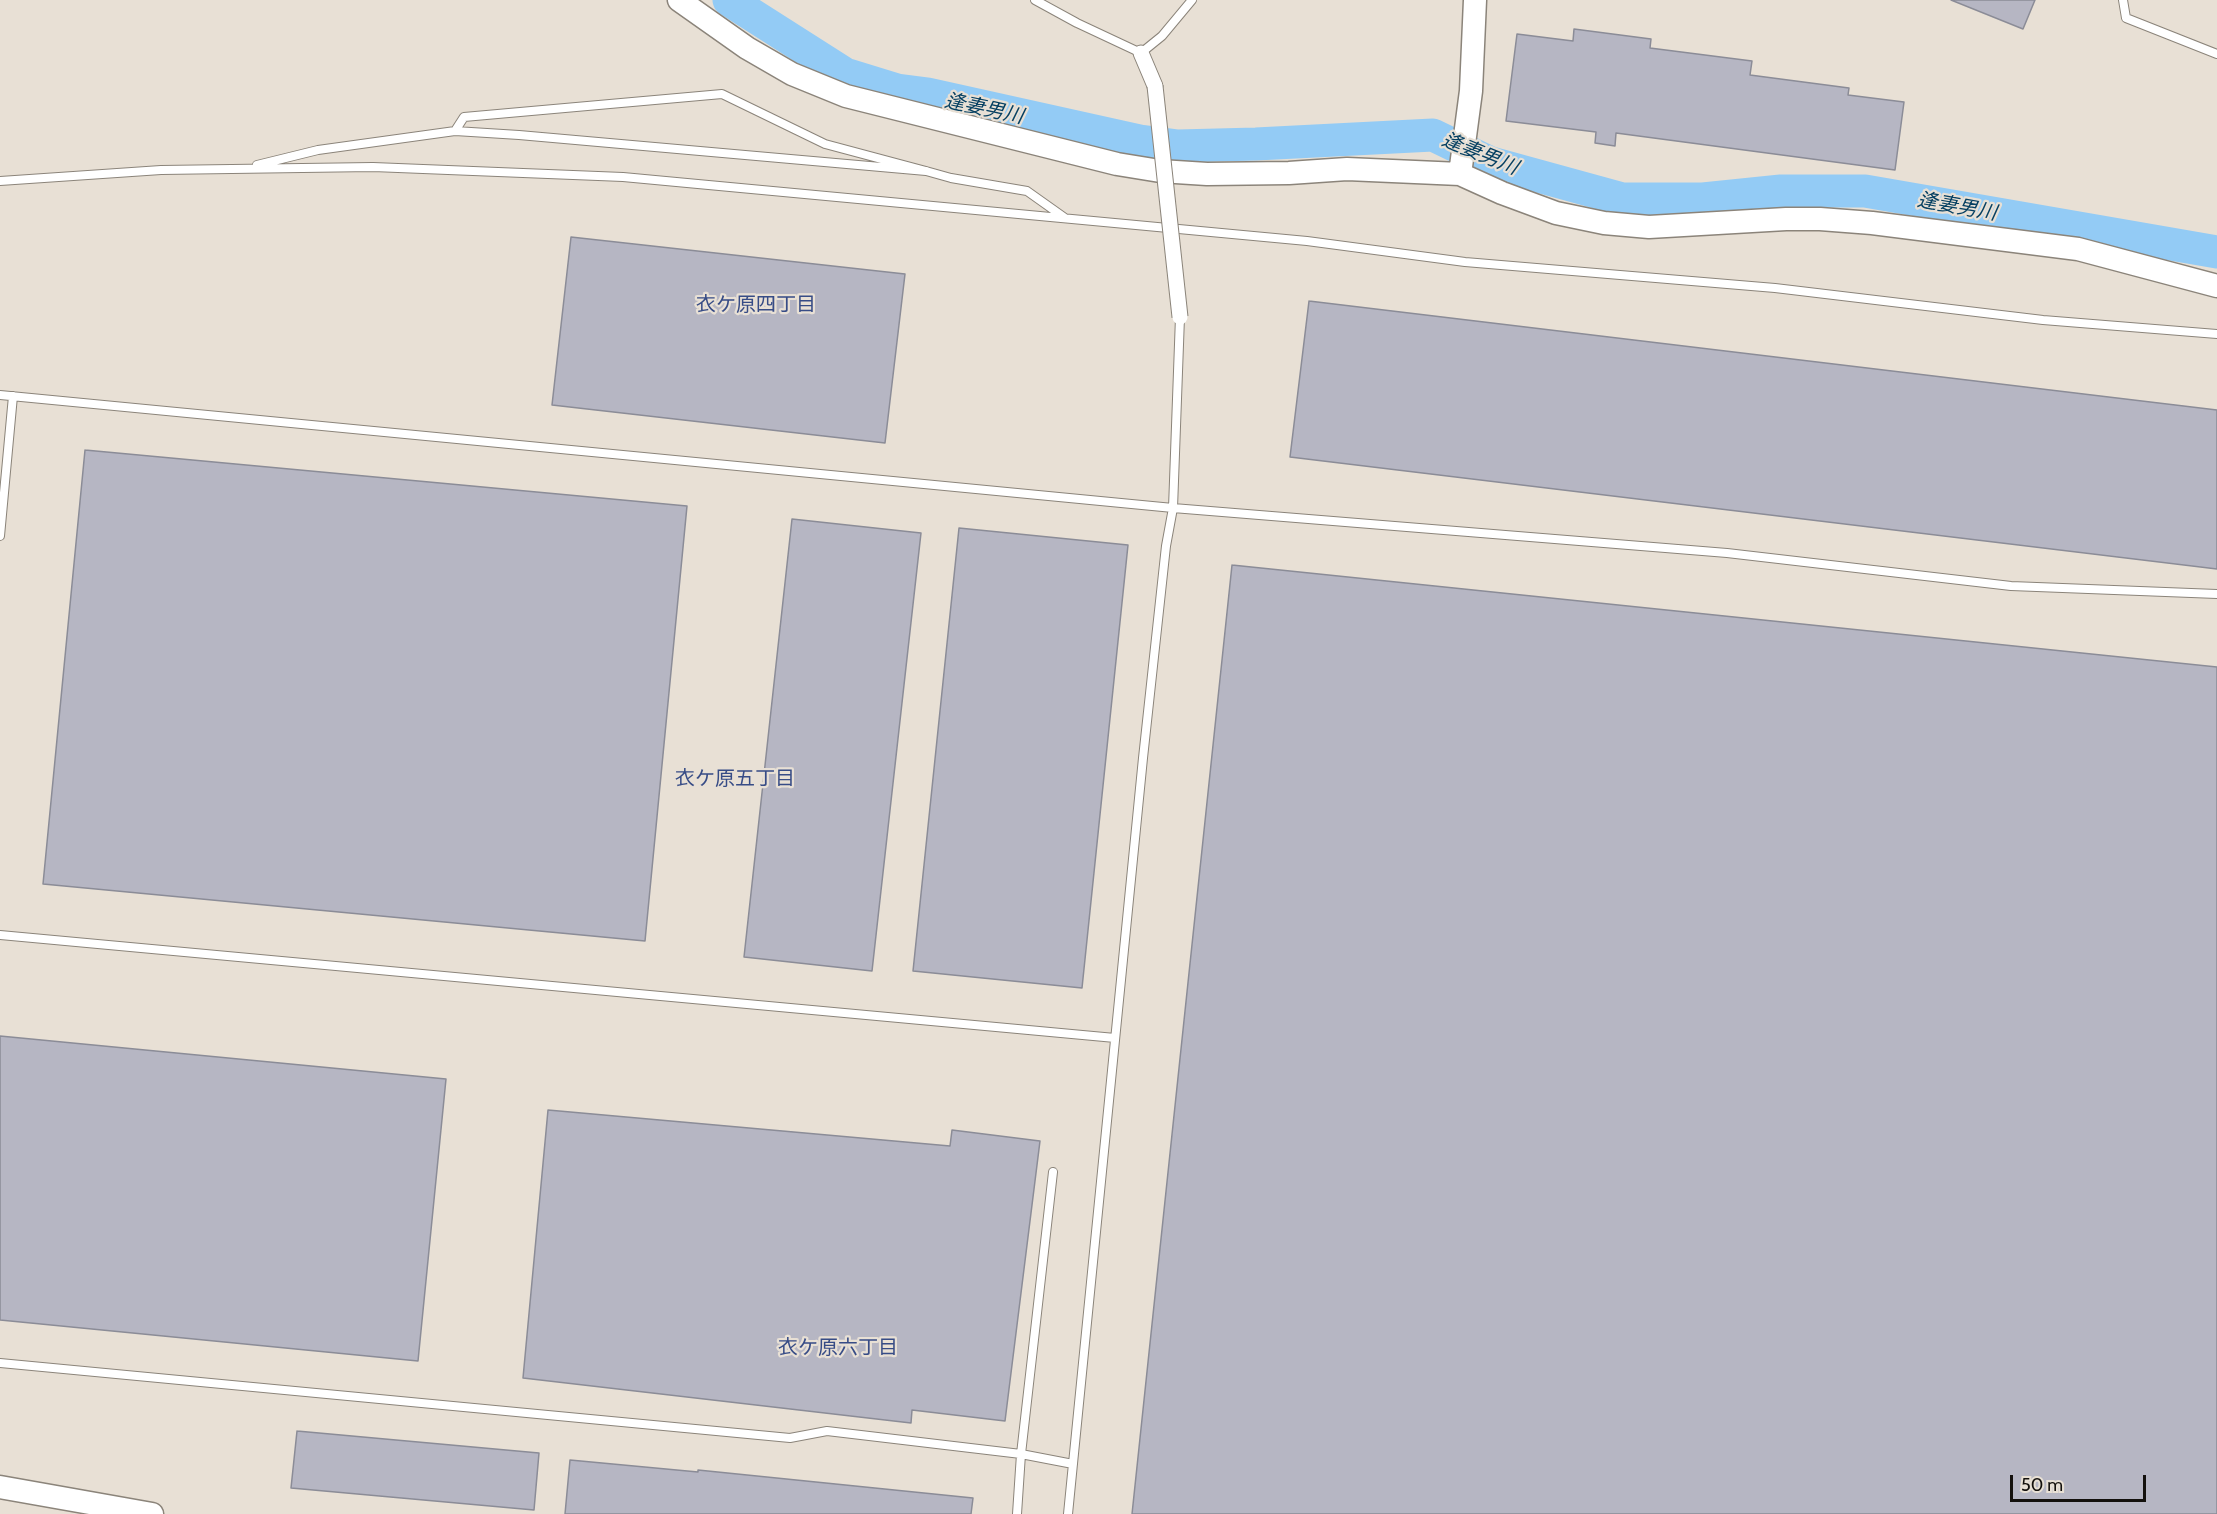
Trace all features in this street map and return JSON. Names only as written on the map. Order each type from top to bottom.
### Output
[{"type":"street","points":[[679,0],[747,48],[792,74],[846,96],[1096,160],[1160,171],[1207,174],[1461,166],[1502,193],[1556,213],[1604,223],[1649,227],[1786,219],[1864,222],[2078,249],[2217,286]]},
{"type":"street","points":[[1461,166],[1471,91],[1475,0]]},
{"type":"street","points":[[1141,53],[1155,86],[1180,316]]},
{"type":"street","points":[[0,1487],[152,1514]]},
{"type":"lane","points":[[1035,0],[1141,53],[1162,36],[1192,0]]},
{"type":"lane","points":[[2123,0],[2126,18],[2217,54]]},
{"type":"lane","points":[[455,131],[464,117],[722,94],[825,144],[951,178],[1027,191],[1066,219]]},
{"type":"lane","points":[[244,169],[318,150],[455,131],[926,171]]},
{"type":"lane","points":[[0,181],[161,170],[373,167],[623,177],[1307,242],[1466,262],[1787,289],[2043,320],[2217,334]]},
{"type":"lane","points":[[1068,1514],[1165,558],[1173,508],[1180,316]]},
{"type":"lane","points":[[0,395],[1173,508],[1727,553],[2012,586],[2217,594]]},
{"type":"lane","points":[[0,536],[13,396]]},
{"type":"lane","points":[[0,935],[1115,1038]]},
{"type":"lane","points":[[1017,1514],[1021,1454],[1053,1172]]},
{"type":"lane","points":[[0,1363],[790,1438],[827,1431],[1021,1454],[1073,1464]]},
{"type":"building","points":[[1951,0],[2035,0],[2023,29]]},
{"type":"building","points":[[1574,29],[1651,39],[1650,48],[1752,61],[1750,75],[1849,88],[1848,95],[1904,102],[1895,170],[1616,133],[1615,146],[1595,143],[1596,132],[1506,121],[1517,34],[1573,41]]},
{"type":"building","points":[[571,237],[905,274],[885,443],[552,405]]},
{"type":"building","points":[[1309,301],[2217,410],[2217,569],[1290,457]]},
{"type":"building","points":[[85,450],[687,506],[645,941],[43,884]]},
{"type":"building","points":[[792,519],[921,533],[872,971],[744,957]]},
{"type":"building","points":[[959,528],[1128,545],[1082,988],[913,971]]},
{"type":"building","points":[[1232,565],[2217,667],[2217,1514],[1132,1514]]},
{"type":"building","points":[[0,1036],[446,1079],[418,1361],[0,1320]]},
{"type":"building","points":[[548,1110],[950,1146],[952,1130],[1040,1141],[1005,1421],[912,1410],[911,1423],[523,1378]]},
{"type":"building","points":[[297,1431],[539,1453],[534,1510],[291,1488]]},
{"type":"building","points":[[570,1460],[698,1472],[698,1470],[973,1498],[971,1514],[565,1514]]},
{"type":"waterway","name":"逢妻男川","points":[[729,0],[845,74],[897,90],[928,94],[1140,141],[1178,146],[1433,135],[1491,163],[1622,199],[1703,199],[1781,191],[1865,191],[2217,252]]},
{"type":"district","name":"衣ケ原四丁目","points":[[756,305]]},
{"type":"district","name":"衣ケ原五丁目","points":[[735,779]]},
{"type":"district","name":"衣ケ原六丁目","points":[[838,1348]]}]
